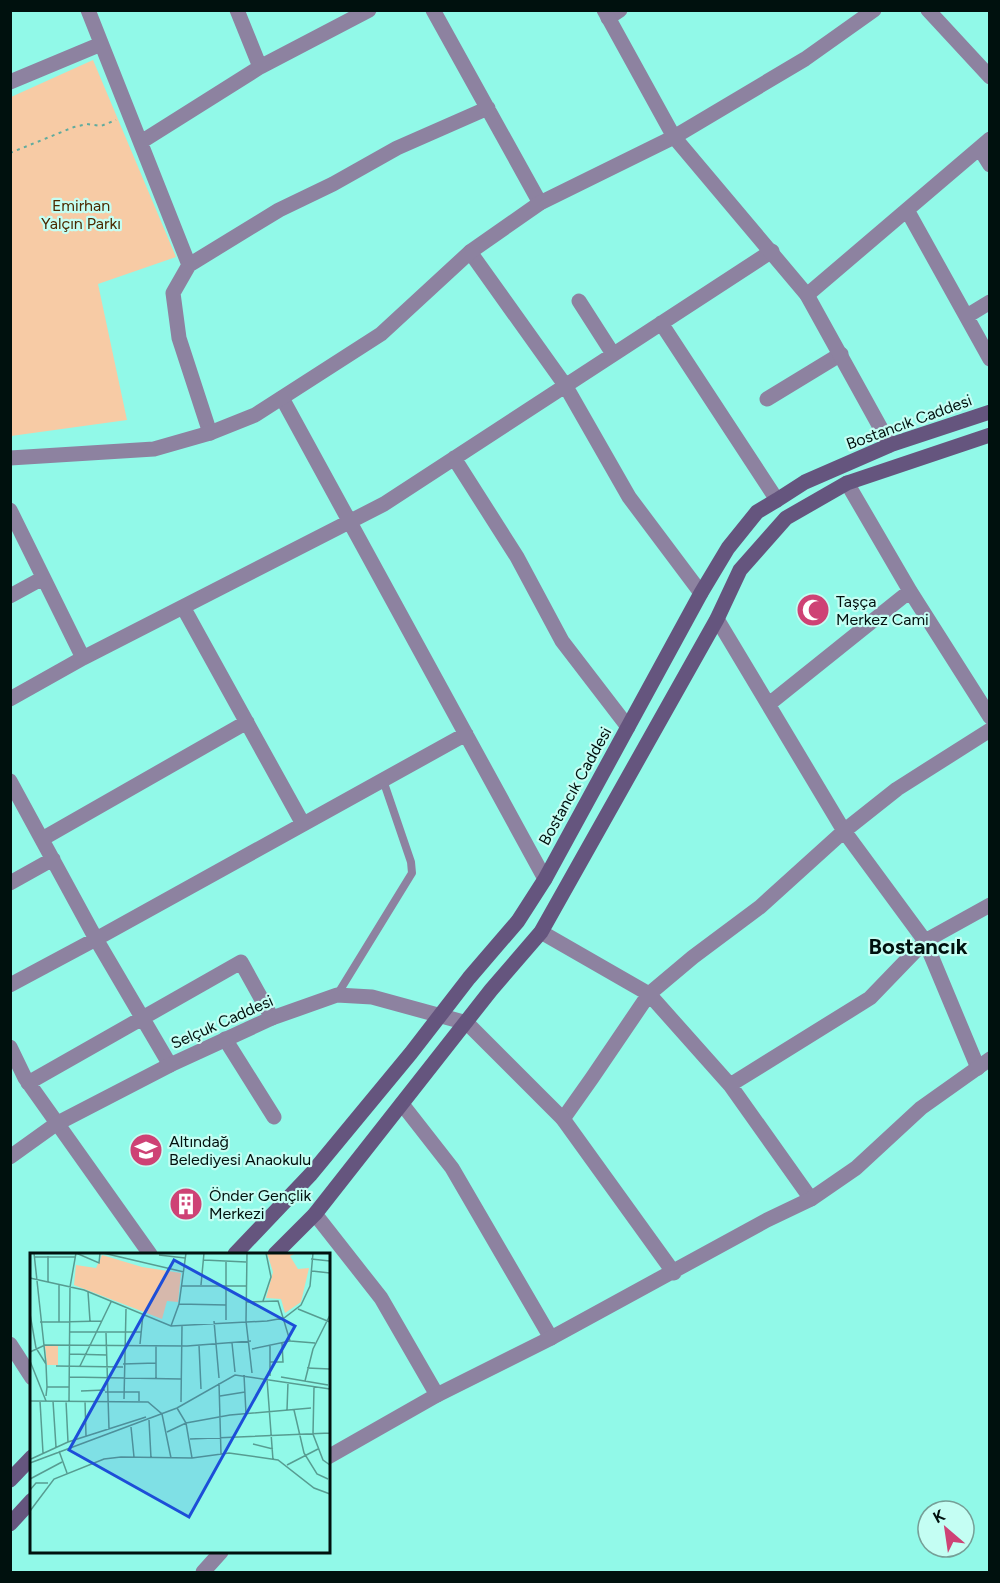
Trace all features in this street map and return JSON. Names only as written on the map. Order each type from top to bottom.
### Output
[{"type":"main road","name":"Bostancık Caddesi","points":[[237,1253],[311,1174],[469,978],[518,921],[545,879],[701,593],[728,548],[757,512],[805,482],[890,445],[990,412]]},
{"type":"main road","points":[[276,1253],[315,1214],[491,990],[541,932],[717,619],[740,570],[786,518],[847,483],[990,435]]},
{"type":"main road","points":[[10,1480],[30,1459]]},
{"type":"main road","points":[[10,1524],[30,1502]]},
{"type":"street","points":[[88,10],[189,264]]},
{"type":"street","points":[[237,10],[260,67]]},
{"type":"street","points":[[141,142],[260,67],[369,10]]},
{"type":"street","points":[[433,10],[540,203]]},
{"type":"street","points":[[10,458],[154,449],[210,433],[255,415],[381,334],[470,252],[540,203],[674,137],[805,59],[874,10]]},
{"type":"street","points":[[928,10],[990,77]]},
{"type":"street","points":[[611,13],[674,137],[807,295],[890,445]]},
{"type":"street","points":[[10,82],[101,44]]},
{"type":"street","points":[[210,433],[179,338],[173,293],[189,264],[279,210],[333,184],[397,148],[488,108]]},
{"type":"street","points":[[807,295],[985,144],[990,165]]},
{"type":"street","points":[[908,210],[990,359]]},
{"type":"street","points":[[10,699],[83,658],[384,504],[772,251]]},
{"type":"street","points":[[470,252],[565,385],[629,496],[701,593]]},
{"type":"street","points":[[579,301],[613,354]]},
{"type":"street","points":[[967,316],[990,302]]},
{"type":"street","points":[[661,323],[777,500]]},
{"type":"street","points":[[767,399],[840,354]]},
{"type":"street","points":[[282,398],[545,879]]},
{"type":"street","points":[[454,458],[517,557],[562,641],[628,727]]},
{"type":"street","points":[[847,483],[910,591],[990,717]]},
{"type":"street","points":[[10,510],[83,658]]},
{"type":"street","points":[[10,596],[43,578]]},
{"type":"street","points":[[769,704],[910,591]]},
{"type":"street","points":[[183,607],[303,824]]},
{"type":"street","points":[[330,1456],[437,1395],[551,1338],[674,1273],[766,1220],[811,1199],[856,1168],[921,1108],[984,1064],[926,941],[844,831],[717,619]]},
{"type":"street","points":[[42,839],[247,722]]},
{"type":"street","points":[[563,1119],[649,994],[693,957],[760,907],[844,831],[897,789],[990,730]]},
{"type":"street","points":[[10,985],[466,734]]},
{"type":"street","points":[[10,781],[17,808],[42,839],[96,939],[170,1065]]},
{"type":"street","points":[[10,883],[53,859]]},
{"type":"street","points":[[730,1085],[870,998],[926,941],[990,906]]},
{"type":"street","points":[[541,932],[649,994],[730,1085],[811,1199]]},
{"type":"street","points":[[20,1076],[144,1018],[241,962],[272,1018]]},
{"type":"street","name":"Selçuk Caddesi","points":[[10,1157],[56,1124],[170,1065],[272,1018],[337,995],[372,997],[467,1023]]},
{"type":"street","points":[[467,1023],[563,1119],[674,1273]]},
{"type":"street","points":[[225,1039],[274,1117]]},
{"type":"street","points":[[10,1047],[20,1076],[149,1253]]},
{"type":"street","points":[[402,1104],[452,1168],[551,1338]]},
{"type":"street","points":[[315,1214],[381,1298],[437,1395]]},
{"type":"street","points":[[10,1344],[30,1375]]},
{"type":"street","points":[[203,1572],[219,1553]]},
{"type":"lane","points":[[337,995],[412,873],[411,861],[383,780]]},
{"type":"path","points":[[10,153],[74,127],[87,124],[101,126],[129,114]]},
{"type":"green space","name":"Emirhan Yalçın Parkı","points":[[93,60],[176,257],[98,284],[127,420],[11,436],[11,97]]},
{"type":"place","name":"Taşça Merkez Cami","points":[[813,610]]},
{"type":"place","name":"Altındağ Belediyesi Anaokulu","points":[[146,1150]]},
{"type":"place","name":"Önder Gençlik Merkezi","points":[[186,1204]]},
{"type":"district","name":"Bostancık","points":[[918,946]]}]
